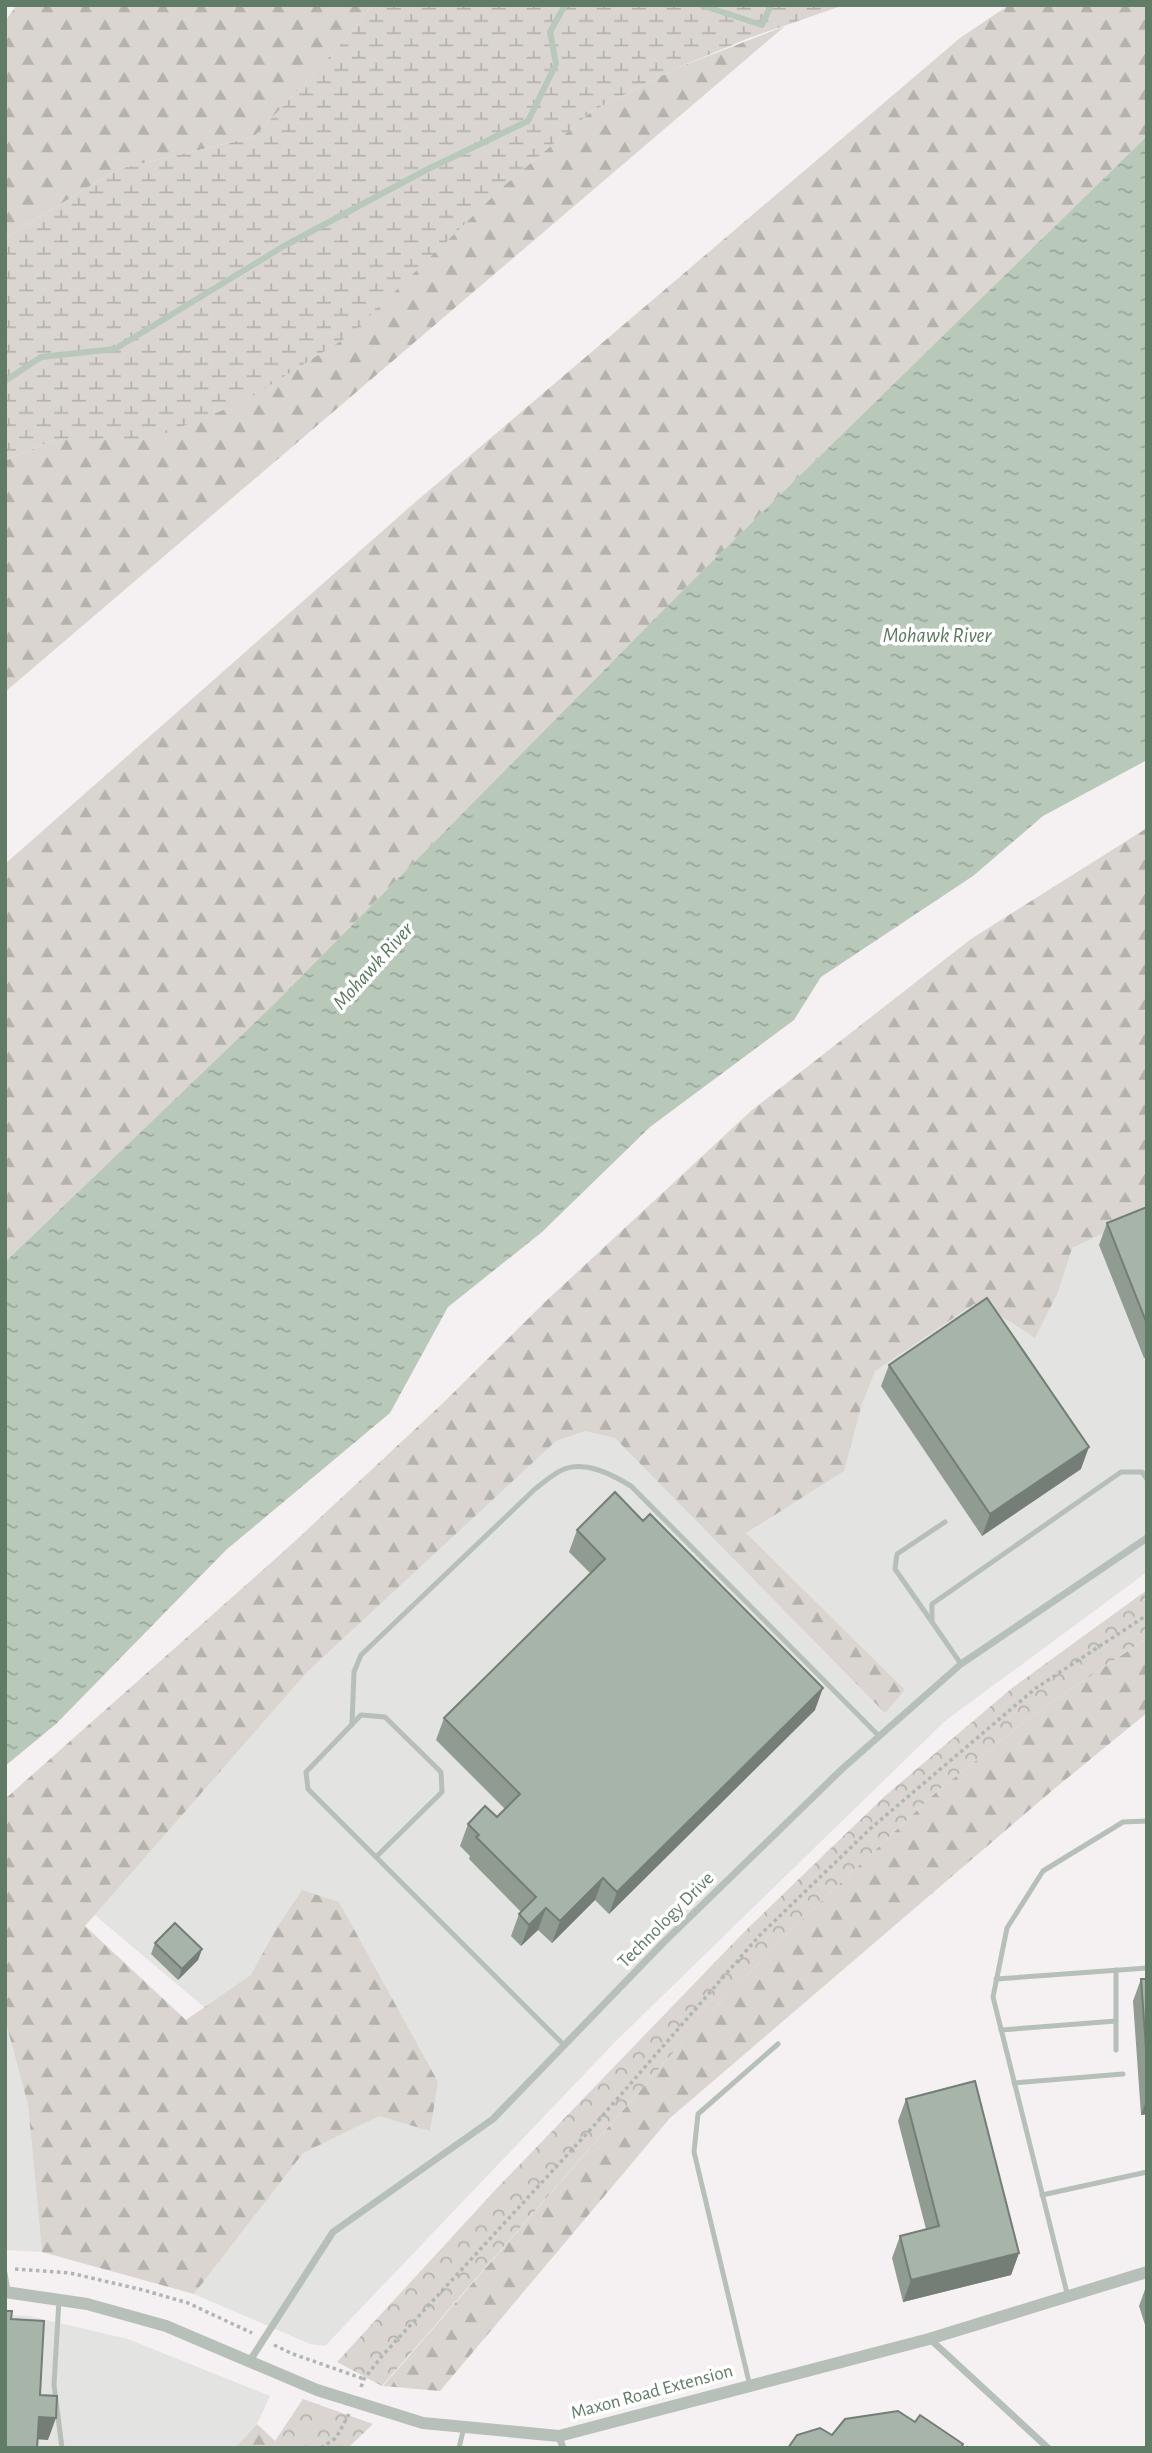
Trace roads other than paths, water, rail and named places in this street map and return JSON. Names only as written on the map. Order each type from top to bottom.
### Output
[{"type":"street","name":"Technology Drive","points":[[248,2362],[332,2232],[493,2119],[663,1943],[842,1769],[961,1664],[1147,1538]]},
{"type":"street","name":"Maxon Road Extension","points":[[7,2292],[87,2304],[166,2326],[317,2390],[423,2423],[561,2442],[750,2386],[929,2339],[1147,2272]]},
{"type":"street","points":[[929,2339],[1048,2448]]},
{"type":"lane","points":[[352,1725],[354,1672],[361,1655],[535,1489],[562,1470],[576,1467],[606,1471],[631,1486],[879,1736]]},
{"type":"lane","points":[[932,1622],[932,1604],[1121,1472],[1142,1472],[1147,1479]]},
{"type":"lane","points":[[945,1522],[897,1554],[895,1569],[961,1664]]},
{"type":"lane","points":[[376,1857],[442,1792],[442,1772],[385,1717],[361,1715],[306,1772],[307,1789],[564,2045]]},
{"type":"lane","points":[[1068,2297],[993,1997],[1007,1928],[1043,1871],[1123,1822],[1147,1821]]},
{"type":"lane","points":[[996,1979],[1147,1968]]},
{"type":"lane","points":[[1116,1970],[1116,2050]]},
{"type":"lane","points":[[1001,2030],[1116,2021]]},
{"type":"lane","points":[[750,2386],[694,2152],[698,2114],[778,2044]]},
{"type":"lane","points":[[1014,2083],[1123,2074]]},
{"type":"lane","points":[[1042,2195],[1147,2172]]},
{"type":"lane","points":[[5,2271],[7,2292]]},
{"type":"lane","points":[[59,2300],[54,2385],[62,2448]]},
{"type":"lane","points":[[459,2448],[464,2427]]},
{"type":"water","name":"Mohawk River","points":[[1147,136],[1147,760],[1043,816],[973,876],[821,977],[794,1020],[650,1127],[542,1232],[448,1307],[390,1413],[226,1550],[56,1724],[5,1766],[5,1262],[273,1005],[692,581]]},
{"type":"waterway","points":[[5,381],[41,357],[115,349],[284,246],[428,169],[528,121],[556,64],[550,32],[565,5]]},
{"type":"waterway","points":[[701,5],[762,25],[771,5]]}]
